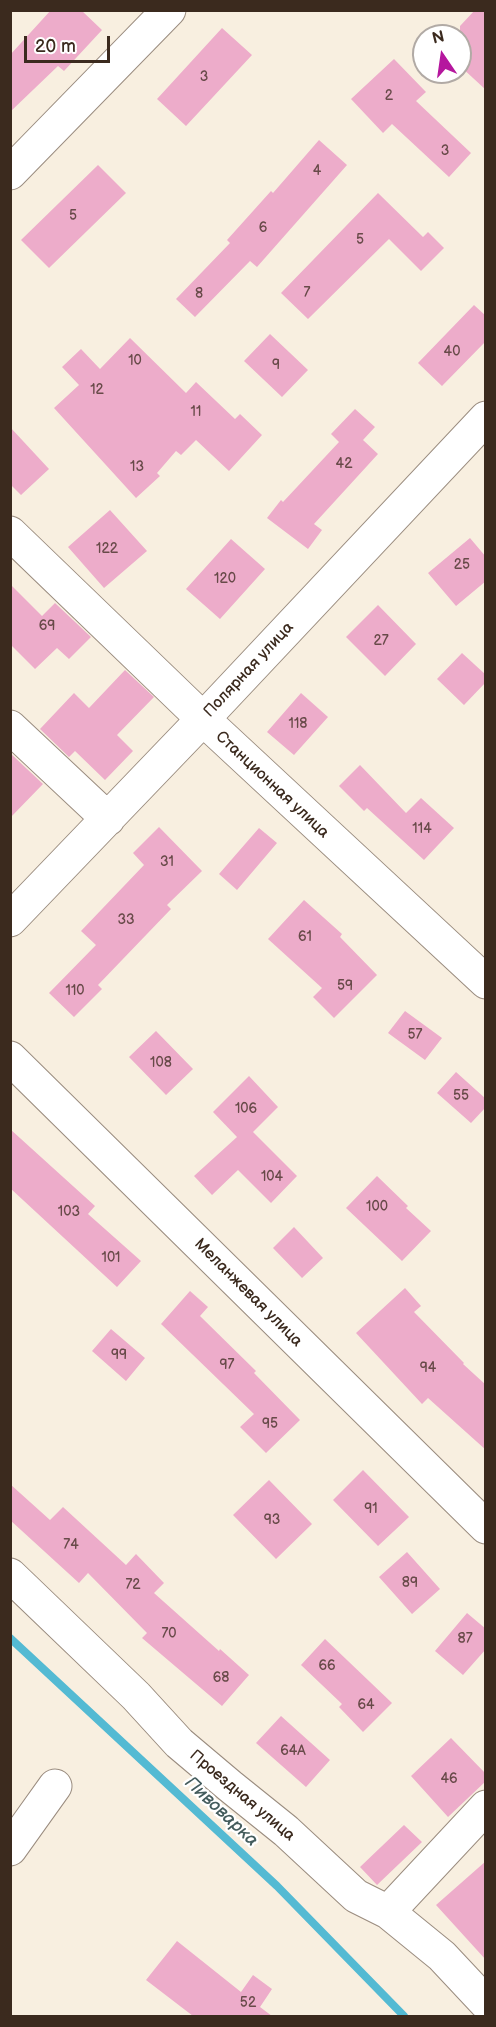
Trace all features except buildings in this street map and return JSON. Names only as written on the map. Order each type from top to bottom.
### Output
[{"type":"street","points":[[10,173],[169,10]]},
{"type":"street","name":"Полярная улица","points":[[10,921],[486,418]]},
{"type":"street","name":"Станционная улица","points":[[10,533],[203,719],[486,982]]},
{"type":"street","points":[[10,727],[108,819]]},
{"type":"street","name":"Меланжевая улица","points":[[10,1058],[486,1527]]},
{"type":"street","name":"Проездная улица","points":[[10,1575],[136,1696],[180,1743],[286,1832],[356,1896],[388,1912],[442,1956],[486,2002]]},
{"type":"street","points":[[10,1849],[55,1786]]},
{"type":"street","points":[[388,1912],[486,1807]]},
{"type":"waterway","name":"Пивоварка","points":[[10,1638],[277,1886],[404,2016]]}]
